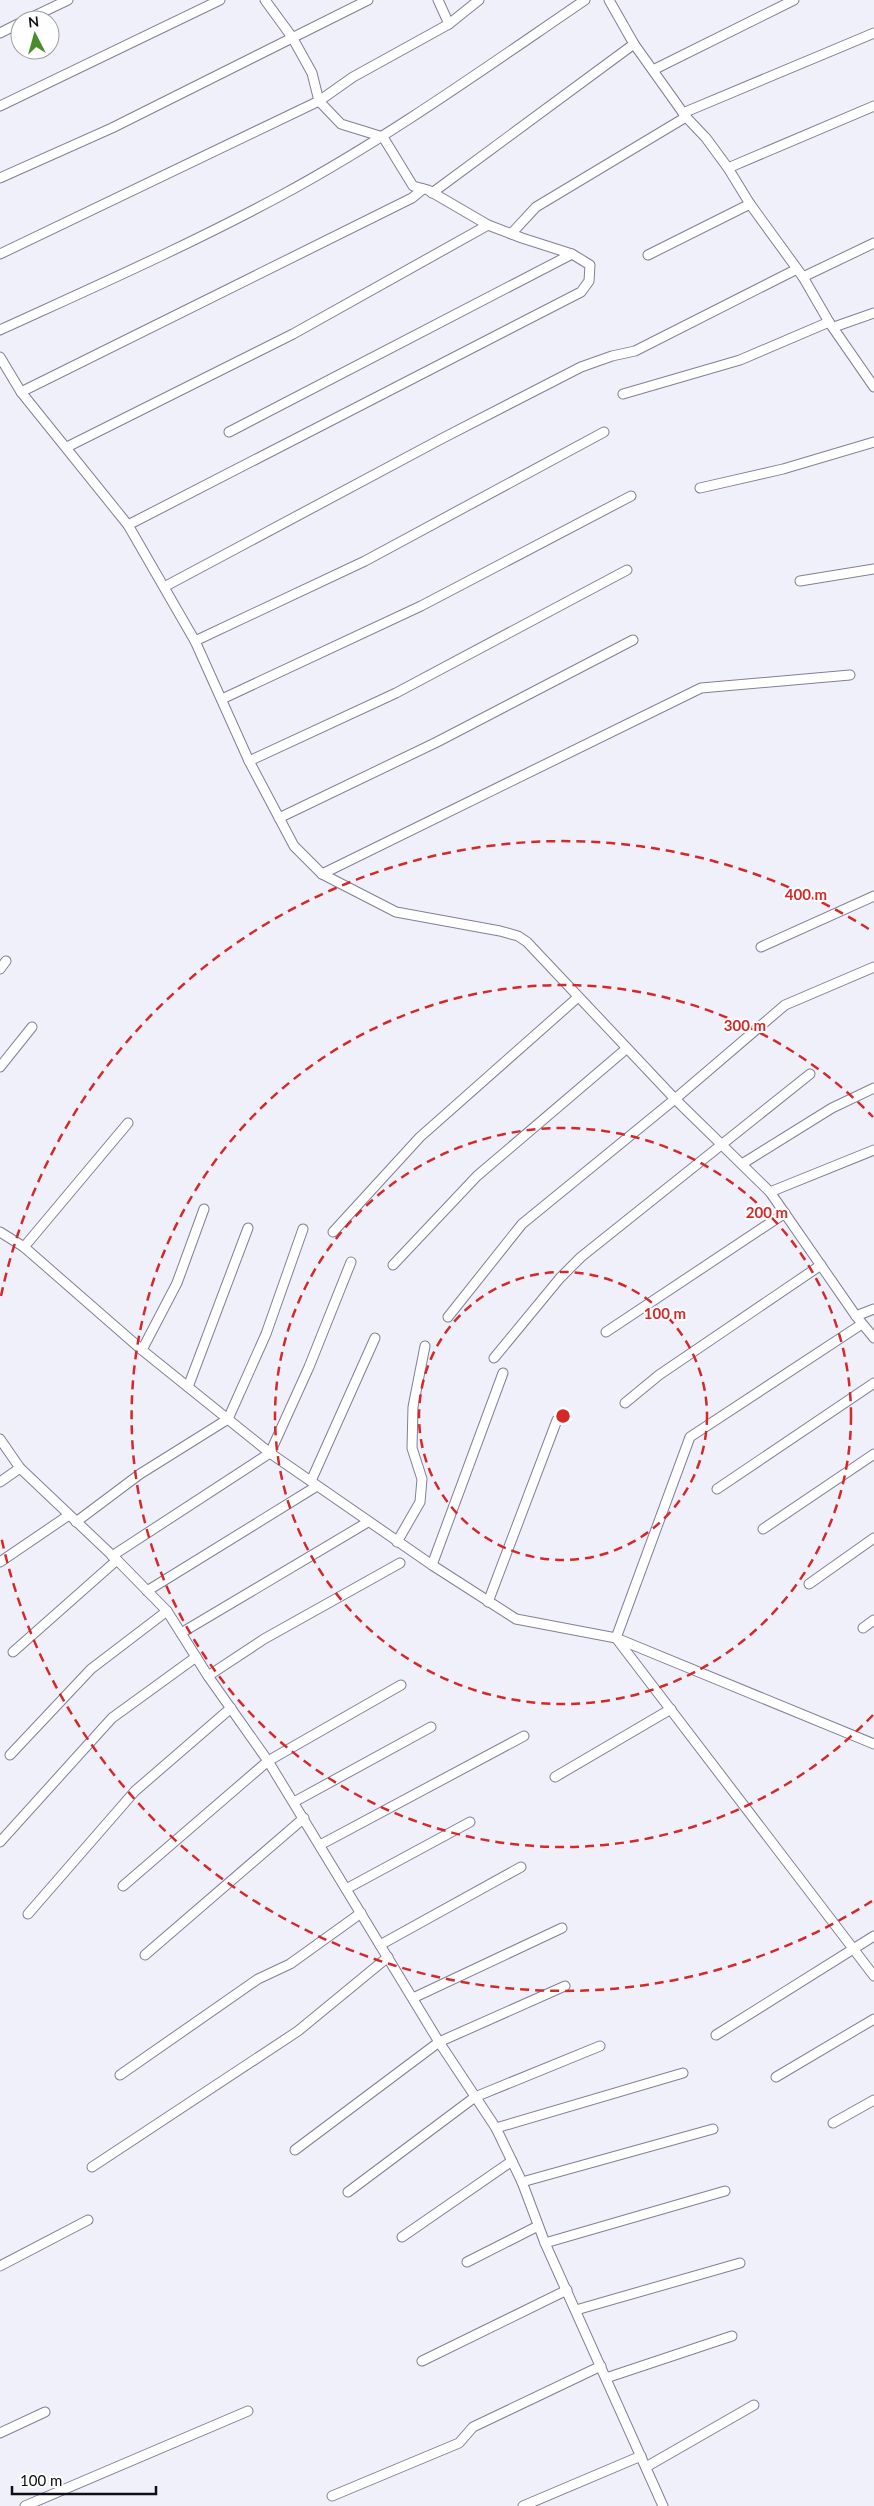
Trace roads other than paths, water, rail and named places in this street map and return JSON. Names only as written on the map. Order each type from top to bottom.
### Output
[{"type":"street","points":[[47,10],[68,0]]},
{"type":"street","points":[[0,106],[220,0]]},
{"type":"street","points":[[128,525],[581,292],[590,281],[590,265],[572,254],[488,225],[432,193],[413,186],[383,137],[341,124],[319,101],[312,73],[292,37],[265,0]]},
{"type":"street","points":[[0,178],[112,128],[368,0]]},
{"type":"street","points":[[438,0],[450,24]]},
{"type":"street","points":[[0,254],[319,101],[353,77],[450,24],[479,0]]},
{"type":"street","points":[[0,330],[132,269],[279,197],[383,137],[585,0]]},
{"type":"street","points":[[610,0],[634,44],[685,115],[706,138],[728,168],[750,204],[803,277],[831,324],[874,386]]},
{"type":"street","points":[[653,70],[794,0]]},
{"type":"street","points":[[511,234],[536,207],[685,115],[874,33]]},
{"type":"street","points":[[432,193],[634,44]]},
{"type":"street","points":[[728,168],[874,106]]},
{"type":"street","points":[[21,392],[403,202],[423,189]]},
{"type":"street","points":[[648,255],[750,204]]},
{"type":"street","points":[[67,447],[293,334],[488,225]]},
{"type":"street","points":[[803,277],[874,243]]},
{"type":"street","points":[[229,432],[572,254]]},
{"type":"street","points":[[164,587],[443,438],[581,367],[612,356],[635,351],[797,269]]},
{"type":"street","points":[[623,394],[740,360],[831,324],[874,313]]},
{"type":"street","points":[[0,357],[21,392],[128,525],[195,641],[249,761],[294,846],[322,874],[396,912],[518,936],[527,942],[577,998],[674,1099],[770,1192],[859,1320],[874,1338]]},
{"type":"street","points":[[195,641],[365,561],[604,432]]},
{"type":"street","points":[[700,488],[783,469],[874,442]]},
{"type":"street","points":[[222,700],[421,606],[631,496]]},
{"type":"street","points":[[800,581],[874,569]]},
{"type":"street","points":[[249,761],[396,693],[627,570]]},
{"type":"street","points":[[279,818],[437,742],[633,640]]},
{"type":"street","points":[[322,874],[700,688],[850,675]]},
{"type":"street","points":[[761,947],[874,896]]},
{"type":"street","points":[[0,969],[6,961]]},
{"type":"street","points":[[448,1317],[522,1224],[785,1005],[874,967]]},
{"type":"street","points":[[333,1232],[420,1137],[577,998]]},
{"type":"street","points":[[0,1067],[32,1027]]},
{"type":"street","points":[[393,1265],[477,1176],[626,1049]]},
{"type":"street","points":[[494,1358],[560,1278],[581,1257],[810,1074]]},
{"type":"street","points":[[742,1164],[832,1108],[874,1088]]},
{"type":"street","points":[[24,1247],[128,1123]]},
{"type":"street","points":[[770,1192],[874,1150]]},
{"type":"street","points":[[142,1350],[177,1283],[204,1209]]},
{"type":"street","points":[[606,1332],[785,1213]]},
{"type":"street","points":[[188,1387],[248,1228]]},
{"type":"street","points":[[76,1522],[140,1474],[228,1419],[266,1334],[303,1229]]},
{"type":"street","points":[[0,1232],[24,1247],[142,1350],[270,1453],[397,1542],[516,1619],[616,1638],[874,1744]]},
{"type":"street","points":[[13,1652],[115,1558],[270,1453],[309,1367],[351,1262]]},
{"type":"street","points":[[625,1403],[659,1374],[821,1265]]},
{"type":"street","points":[[616,1638],[690,1437],[874,1309]]},
{"type":"street","points":[[147,1591],[314,1484],[375,1338]]},
{"type":"street","points":[[397,1542],[420,1502],[422,1479],[412,1448],[412,1423],[413,1407],[425,1346]]},
{"type":"street","points":[[432,1565],[503,1373]]},
{"type":"street","points":[[717,1489],[874,1383]]},
{"type":"street","points":[[488,1602],[557,1420]]},
{"type":"street","points":[[0,1439],[20,1468],[115,1558],[167,1611],[208,1676],[268,1760],[440,2042],[496,2128],[522,2182],[545,2243],[663,2506]]},
{"type":"street","points":[[763,1529],[874,1454]]},
{"type":"street","points":[[0,1482],[20,1468]]},
{"type":"street","points":[[0,1562],[69,1515]]},
{"type":"street","points":[[181,1633],[368,1522]]},
{"type":"street","points":[[809,1584],[874,1538]]},
{"type":"street","points":[[208,1676],[264,1639],[400,1562]]},
{"type":"street","points":[[10,1755],[91,1669],[167,1611]]},
{"type":"street","points":[[863,1628],[874,1620]]},
{"type":"street","points":[[616,1638],[874,1976]]},
{"type":"street","points":[[0,1842],[112,1718],[196,1656]]},
{"type":"street","points":[[123,1886],[268,1760],[401,1684]]},
{"type":"street","points":[[28,1914],[135,1791],[231,1708]]},
{"type":"street","points":[[555,1777],[671,1709]]},
{"type":"street","points":[[294,1802],[430,1727]]},
{"type":"street","points":[[320,1845],[524,1736]]},
{"type":"street","points":[[145,1955],[304,1818]]},
{"type":"street","points":[[346,1889],[470,1822]]},
{"type":"street","points":[[380,1944],[521,1867]]},
{"type":"street","points":[[120,2075],[258,1979],[290,1964],[361,1913]]},
{"type":"street","points":[[413,1998],[562,1928]]},
{"type":"street","points":[[716,2035],[874,1936]]},
{"type":"street","points":[[92,2167],[298,2031],[388,1957]]},
{"type":"street","points":[[295,2150],[440,2042],[565,1986]]},
{"type":"street","points":[[776,2077],[874,2019]]},
{"type":"street","points":[[348,2192],[475,2097],[600,2046]]},
{"type":"street","points":[[496,2128],[683,2073]]},
{"type":"street","points":[[833,2123],[874,2100]]},
{"type":"street","points":[[522,2182],[713,2130]]},
{"type":"street","points":[[402,2237],[512,2161]]},
{"type":"street","points":[[545,2243],[725,2191]]},
{"type":"street","points":[[0,2266],[88,2220]]},
{"type":"street","points":[[467,2262],[538,2226]]},
{"type":"street","points":[[576,2310],[740,2263]]},
{"type":"street","points":[[422,2361],[567,2290]]},
{"type":"street","points":[[606,2378],[732,2336]]},
{"type":"street","points":[[332,2496],[460,2443],[473,2427],[601,2366]]},
{"type":"street","points":[[646,2468],[754,2404]]},
{"type":"street","points":[[25,2506],[248,2411]]},
{"type":"street","points":[[0,2433],[45,2412]]},
{"type":"street","points":[[523,2506],[641,2456]]}]
